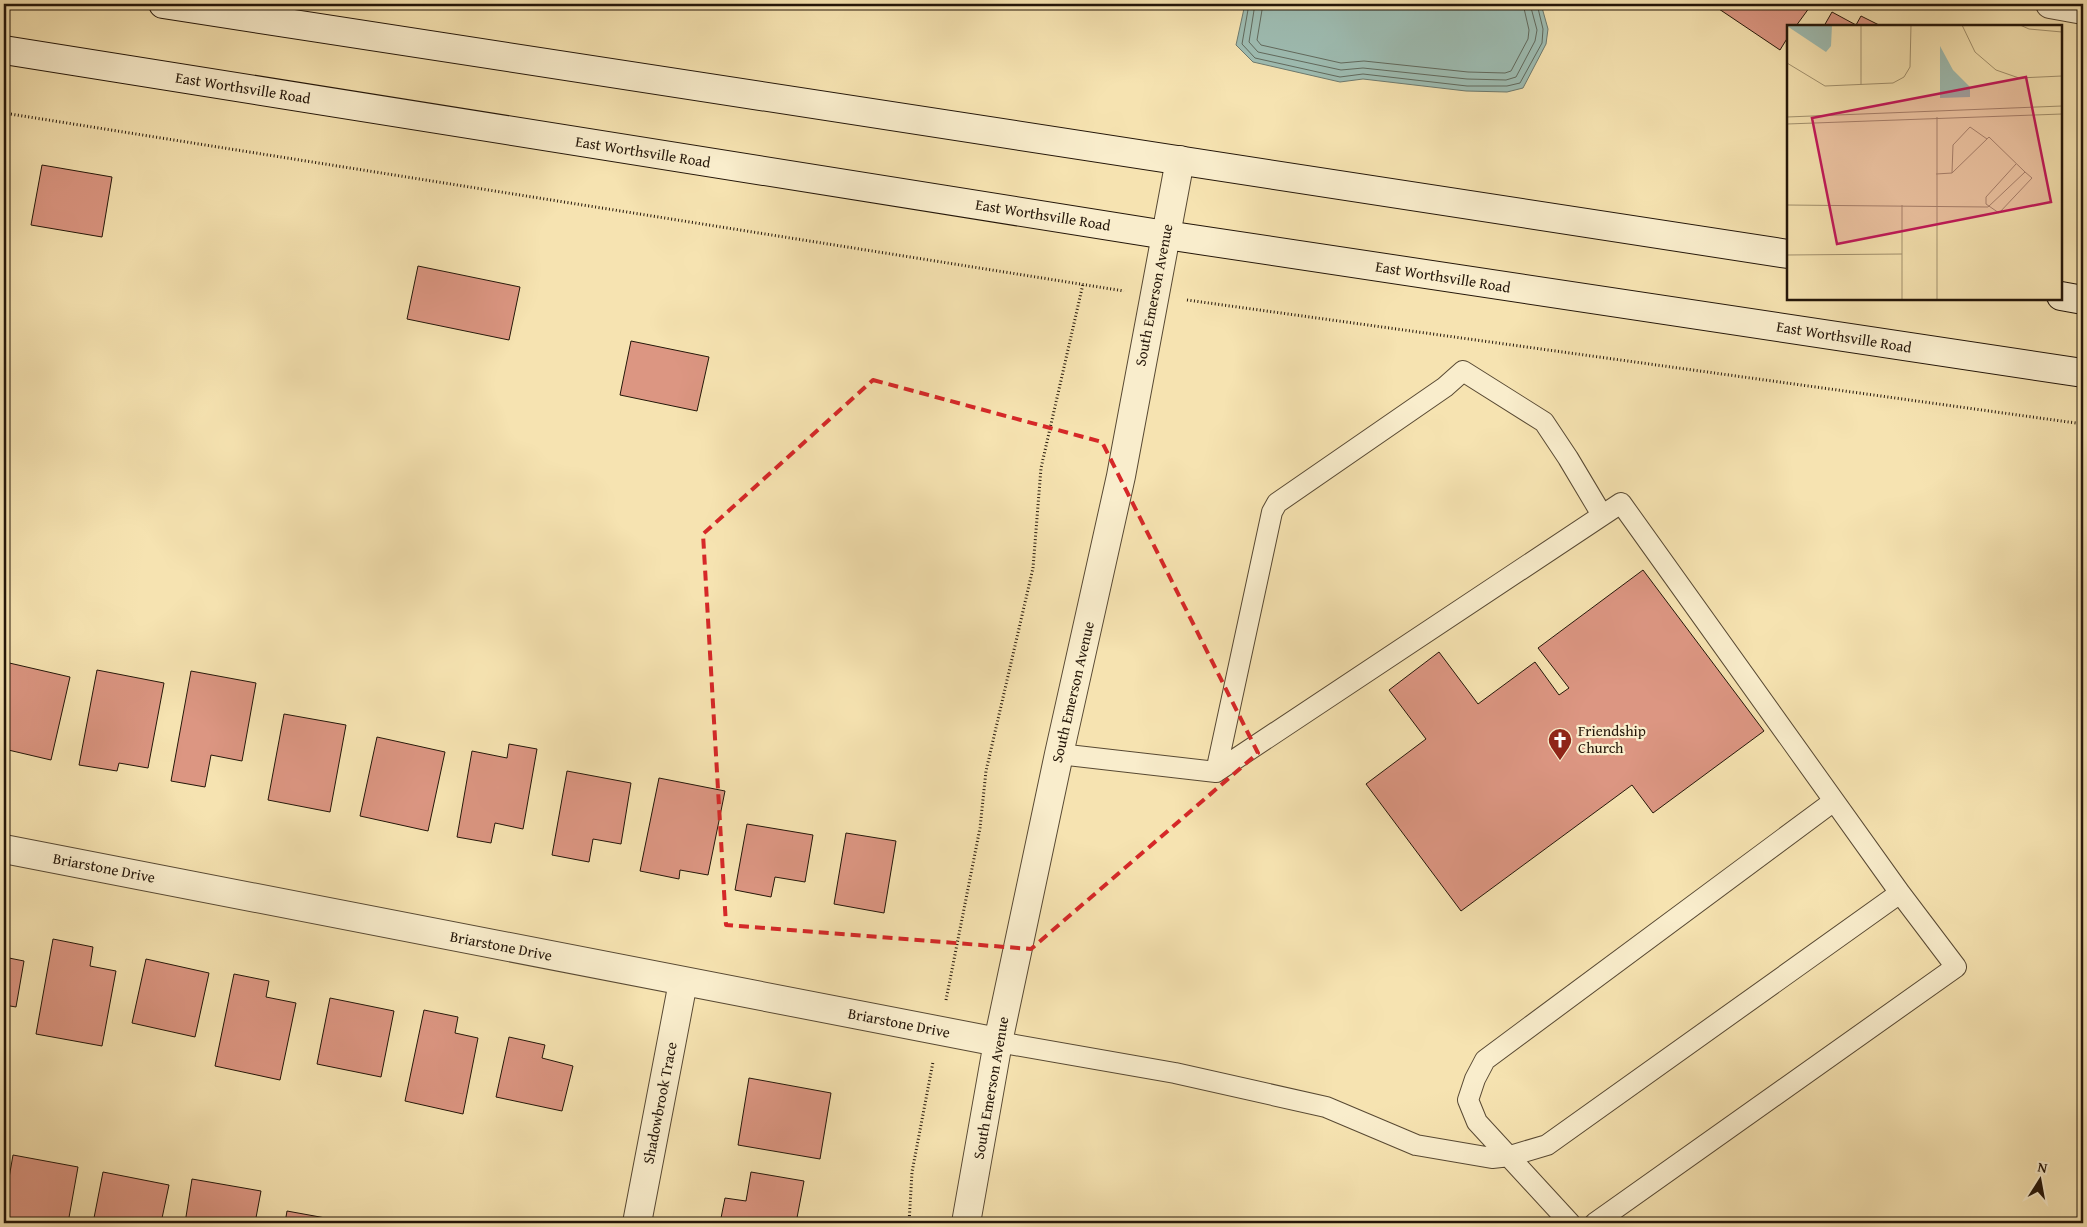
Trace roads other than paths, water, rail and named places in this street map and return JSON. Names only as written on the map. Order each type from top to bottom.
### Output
[{"type":"main road","points":[[163,4],[1787,254]]},
{"type":"main road","points":[[2050,4],[2083,10]]},
{"type":"main road","name":"East Worthsville Road","points":[[4,50],[1166,235],[2083,373]]},
{"type":"main road","name":"South Emerson Avenue","points":[[966,1223],[998,1042],[1059,754],[1121,476],[1180,160]]},
{"type":"main road","points":[[2062,296],[2083,300]]},
{"type":"main road","name":"Briarstone Drive","points":[[4,849],[998,1042]]},
{"type":"main road","name":"Shadowbrook Trace","points":[[637,1223],[683,982]]},
{"type":"lane","points":[[1216,772],[1272,512],[1278,503],[1445,387],[1464,371],[1544,422],[1602,515]]},
{"type":"lane","points":[[1059,754],[1216,772],[1620,502],[1900,893],[1956,967],[1595,1223]]},
{"type":"lane","points":[[1570,1223],[1477,1122],[1468,1100],[1484,1060],[1834,801]]},
{"type":"lane","points":[[998,1042],[1175,1073],[1326,1107],[1416,1145],[1492,1158],[1510,1156],[1547,1145],[1900,893]]},
{"type":"water","points":[[1245,4],[1541,4],[1548,29],[1546,44],[1523,88],[1507,92],[1466,91],[1363,79],[1340,82],[1253,62],[1236,45]]},
{"type":"place","name":"Friendship Church","points":[[1560,761]]}]
